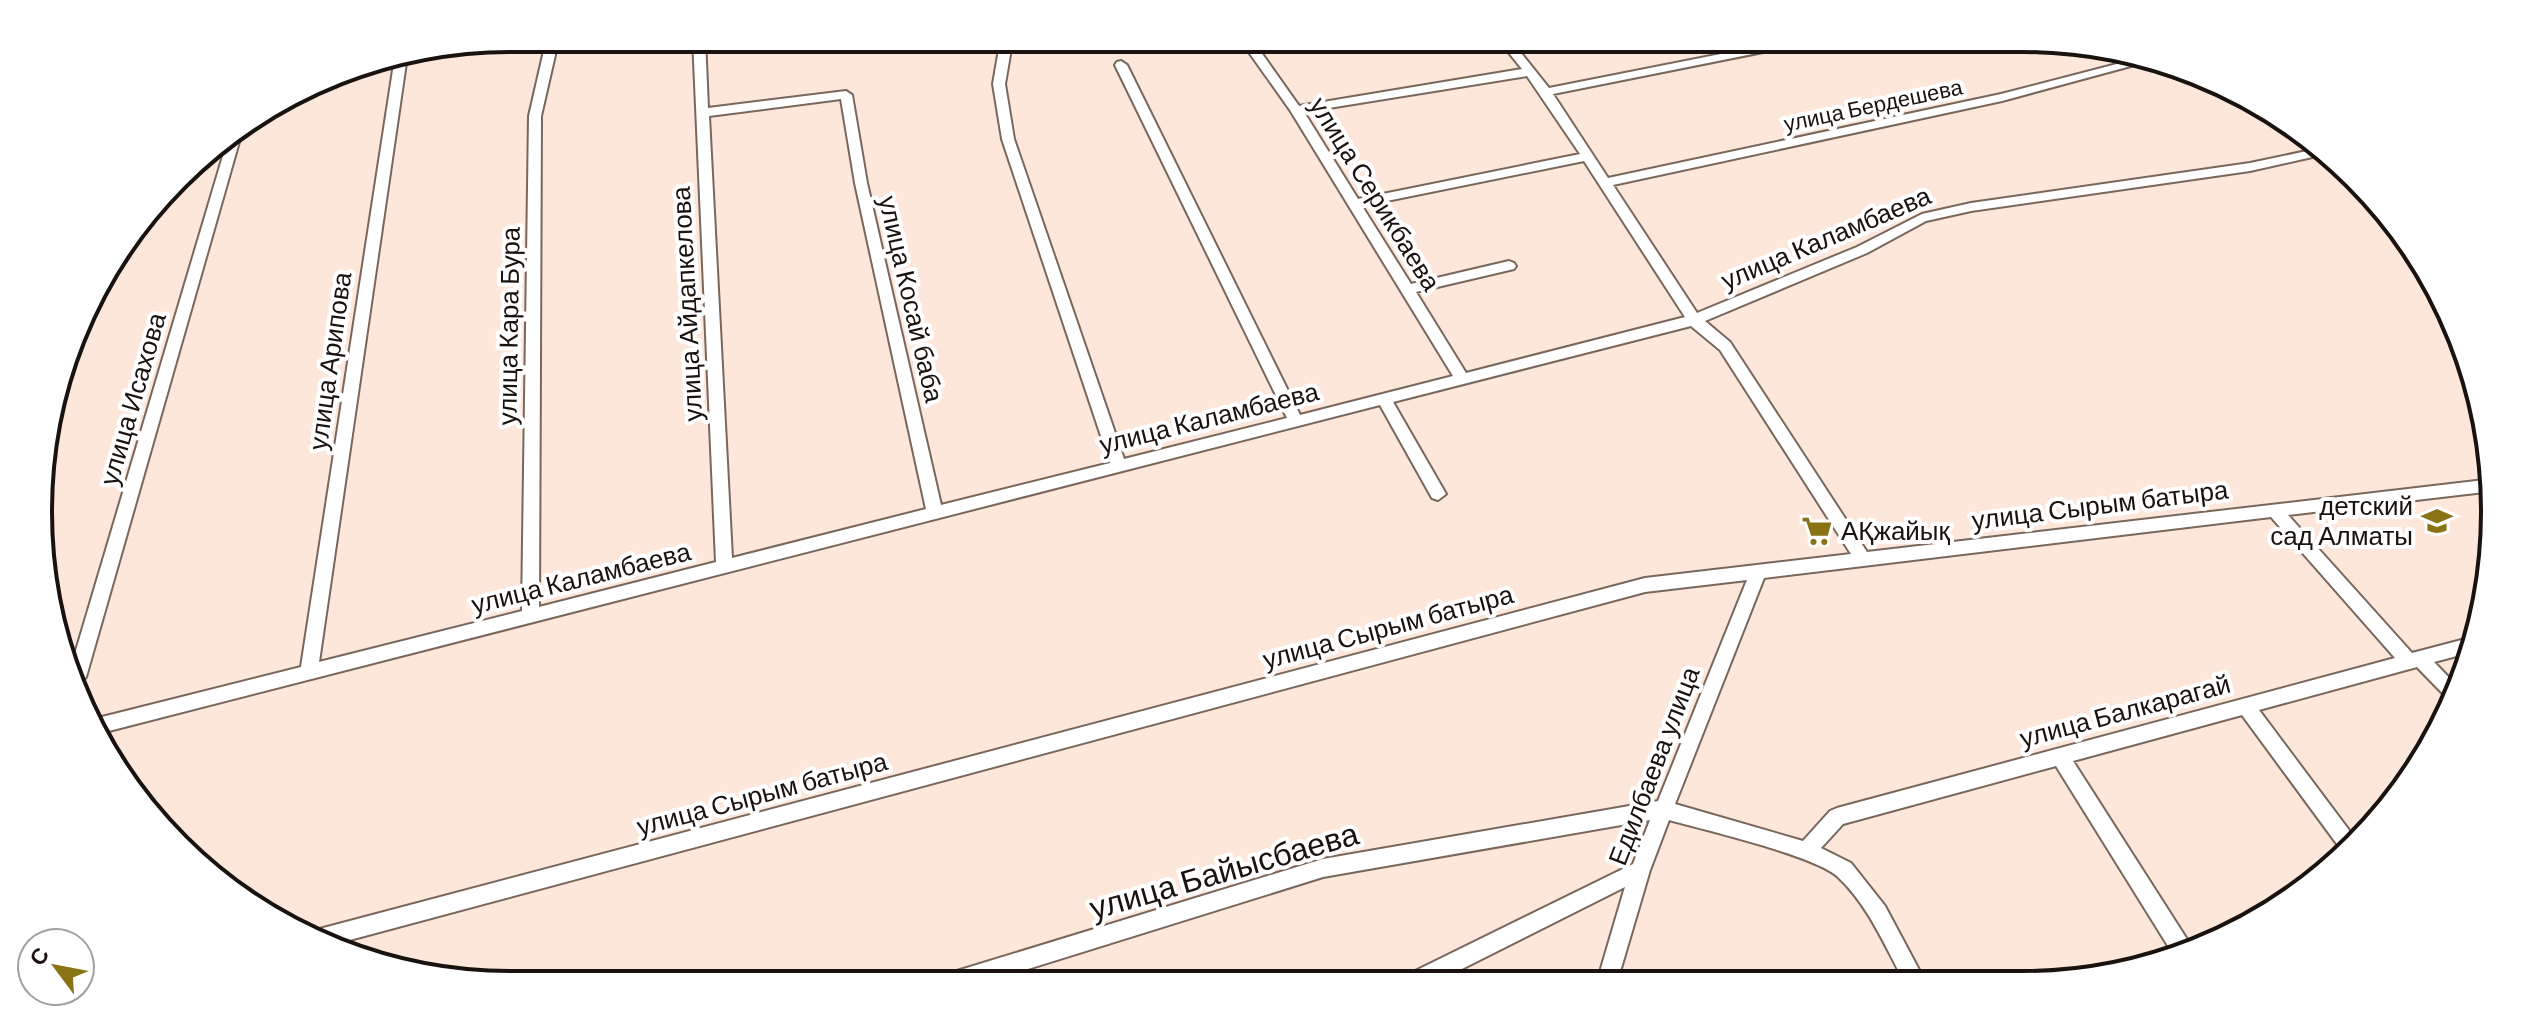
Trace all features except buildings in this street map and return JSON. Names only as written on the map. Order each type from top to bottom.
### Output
[{"type":"street","name":"улица Кара Бура","points":[[530,616],[535,116],[549,52]]},
{"type":"street","name":"улица Айдапкелова","points":[[699,52],[724,566]]},
{"type":"street","points":[[1004,52],[999,84],[1008,139],[1119,466]]},
{"type":"street","name":"улица Серикбаева","points":[[1252,52],[1296,110],[1462,378]]},
{"type":"street","points":[[1513,52],[1546,92],[1694,320],[1725,346],[1863,559]]},
{"type":"street","points":[[1546,92],[1747,52]]},
{"type":"street","points":[[1121,65],[1296,421]]},
{"type":"street","name":"улица Бердешева","points":[[1605,183],[2002,97],[2126,65]]},
{"type":"street","name":"улица Арипова","points":[[309,672],[399,66]]},
{"type":"street","points":[[1296,110],[1528,72]]},
{"type":"street","name":"улица Косай баба","points":[[701,113],[846,95],[864,198],[935,513]]},
{"type":"street","name":"улица Исахова","points":[[80,668],[231,148]]},
{"type":"street","name":"улица Каламбаева","points":[[104,724],[1694,320],[1862,250],[1922,218],[1971,207],[2250,167],[2310,154]]},
{"type":"street","points":[[1353,204],[1588,156]]},
{"type":"street","points":[[1406,290],[1509,266]]},
{"type":"street","points":[[1383,398],[1438,494]]},
{"type":"street","name":"улица Сырым батыра","points":[[332,934],[1645,585],[2480,487]]},
{"type":"street","points":[[2275,511],[2414,660],[2446,688]]},
{"type":"street","name":"Едилбаева улица","points":[[1610,971],[1640,870],[1758,572]]},
{"type":"street","name":"улица Балкарагай","points":[[1806,851],[1837,817],[2460,647]]},
{"type":"street","points":[[2245,705],[2344,838]]},
{"type":"street","points":[[2059,755],[2178,943]]},
{"type":"street","points":[[1663,809],[1806,851],[1844,869],[1878,913],[1910,971]]},
{"type":"street","name":"улица Байысбаева","points":[[989,971],[1323,868],[1663,809]]},
{"type":"street","points":[[1436,971],[1640,870]]},
{"type":"place","name":"детский сад Алматы","points":[[2437,521]]},
{"type":"place","name":"АҚжайық","points":[[1817,531]]}]
